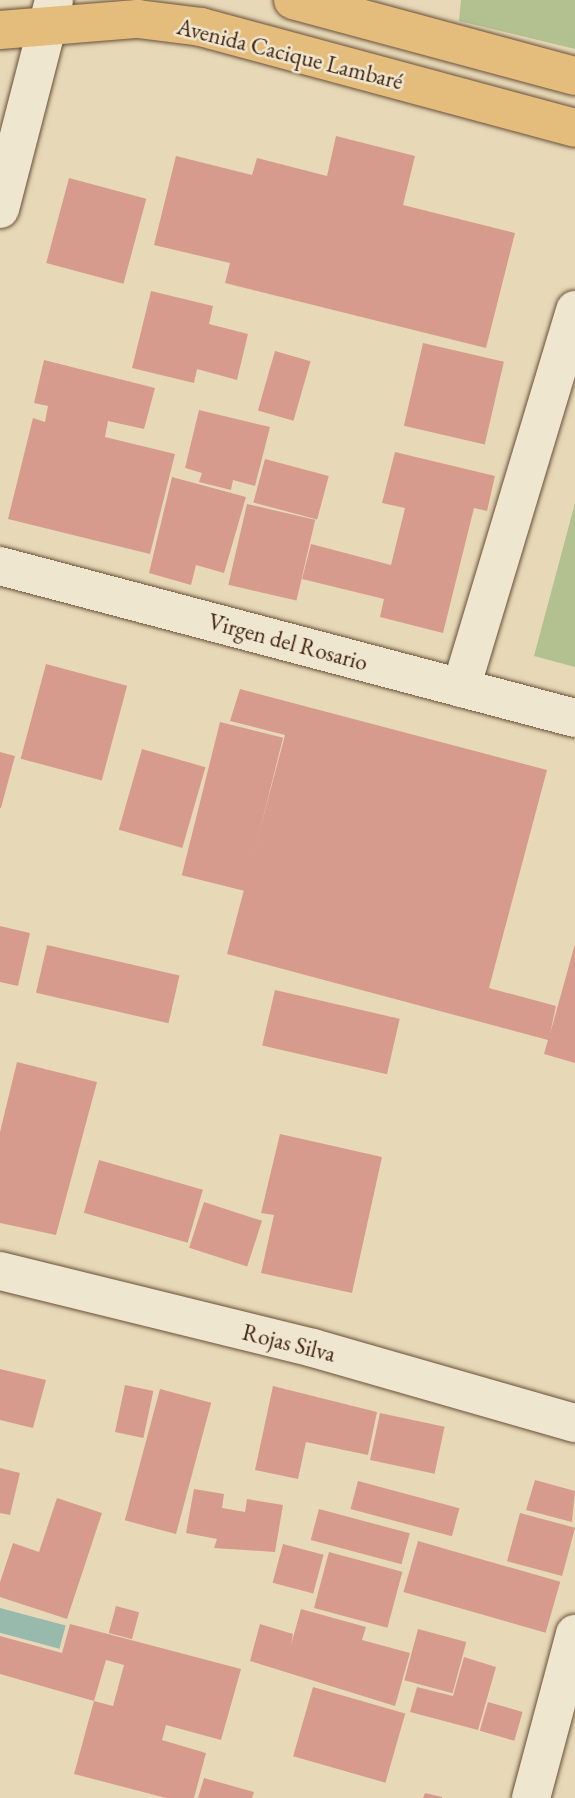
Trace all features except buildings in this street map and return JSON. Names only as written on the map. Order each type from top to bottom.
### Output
[{"type":"main road","points":[[293,0],[575,76]]},
{"type":"main road","name":"Avenida Cacique Lambaré","points":[[0,30],[51,13],[138,19],[201,27],[575,128]]},
{"type":"street","points":[[0,209],[51,13]]},
{"type":"street","points":[[461,688],[575,310]]},
{"type":"street","name":"Virgen del Rosario","points":[[0,566],[575,719]]},
{"type":"street","name":"Rojas Silva","points":[[0,1271],[313,1348],[575,1423]]},
{"type":"street","points":[[531,1798],[575,1634]]},
{"type":"green space","points":[[461,0],[575,0],[575,49],[459,21]]},
{"type":"green space","points":[[575,503],[575,667],[534,656]]},
{"type":"shaded area","points":[[0,1608],[66,1626],[59,1649],[0,1633]]}]
